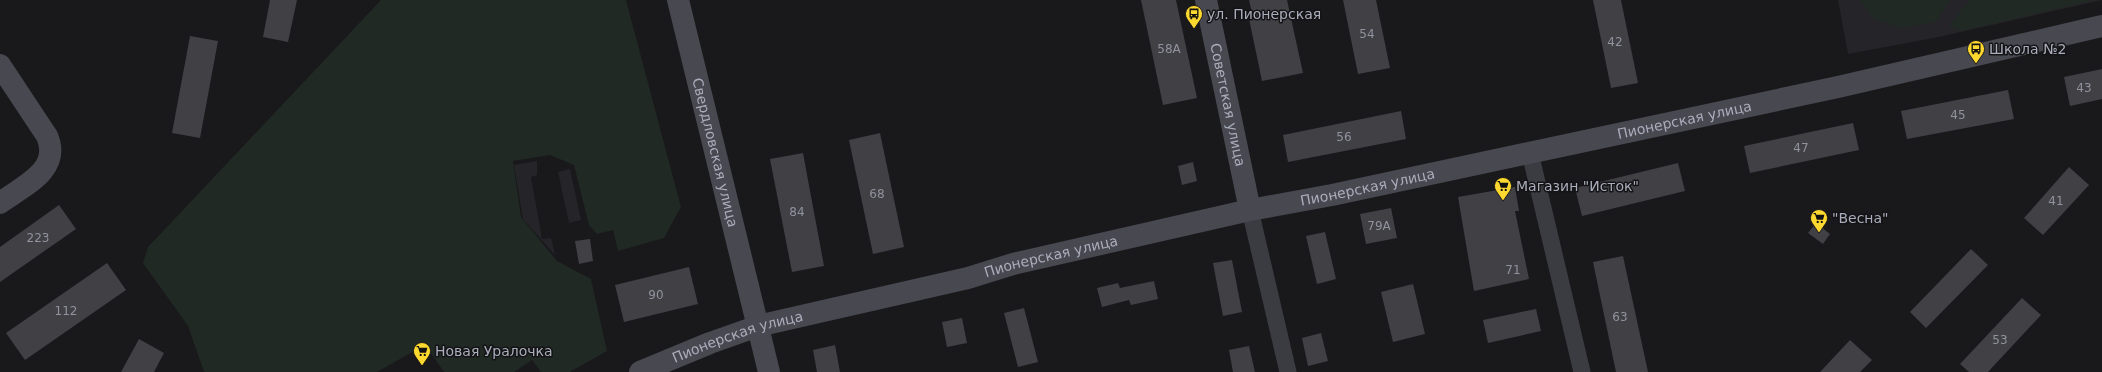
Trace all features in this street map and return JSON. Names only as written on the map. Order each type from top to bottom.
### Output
[{"type":"street","name":"Свердловская улица","points":[[678,0],[769,372]]},
{"type":"street","name":"Советская улица","points":[[1206,0],[1250,210]]},
{"type":"street","name":"Пионерская улица","points":[[640,372],[710,343],[758,326],[968,278],[1013,264],[1250,210],[1530,153],[1838,87],[2102,26]]},
{"type":"street","points":[[0,65],[47,136],[51,146],[50,161],[44,169],[33,180],[0,203]]},
{"type":"street","points":[[1530,153],[1582,372]]},
{"type":"street","points":[[1250,210],[1288,372]]},
{"type":"shaded area","points":[[381,0],[626,0],[681,207],[664,238],[618,251],[613,230],[597,234],[589,225],[574,165],[550,155],[513,161],[521,217],[557,261],[591,279],[607,351],[570,372],[541,372],[532,360],[514,372],[444,372],[425,345],[377,372],[204,372],[188,326],[143,263],[148,247]]},
{"type":"shaded area","points":[[1838,0],[2102,0],[1934,38],[1848,54]]},
{"type":"shaded area","points":[[1860,0],[1950,0],[1936,22],[1901,28],[1873,18]]},
{"type":"shaded area","points":[[1969,0],[2094,0],[1962,31],[1949,26]]},
{"type":"shaded area","points":[[537,161],[537,175],[531,177],[542,239],[551,238],[555,255],[523,219],[514,165]]},
{"type":"shaded area","points":[[570,169],[581,220],[569,223],[558,172]]},
{"type":"building","points":[[270,0],[297,0],[288,42],[263,37]]},
{"type":"building","points":[[1141,0],[1176,0],[1197,98],[1163,105]]},
{"type":"building","points":[[1249,0],[1287,0],[1303,73],[1262,81],[1248,14],[1252,13]]},
{"type":"building","points":[[1343,0],[1376,0],[1390,68],[1358,74]]},
{"type":"building","points":[[1593,0],[1621,0],[1638,83],[1611,88]]},
{"type":"building","points":[[190,36],[218,41],[200,138],[172,133]]},
{"type":"building","points":[[2102,69],[2102,99],[2070,106],[2064,77]]},
{"type":"building","points":[[2008,90],[2014,119],[1907,139],[1901,111]]},
{"type":"building","points":[[1401,111],[1406,139],[1288,162],[1283,135]]},
{"type":"building","points":[[1853,123],[1859,150],[1750,173],[1744,146]]},
{"type":"building","points":[[880,133],[904,247],[873,254],[849,140]]},
{"type":"building","points":[[803,153],[824,266],[792,272],[770,159]]},
{"type":"building","points":[[1193,162],[1197,181],[1182,185],[1178,166]]},
{"type":"building","points":[[1678,163],[1685,191],[1582,216],[1575,188]]},
{"type":"building","points":[[2069,167],[2089,185],[2043,235],[2024,218]]},
{"type":"building","points":[[1515,187],[1519,211],[1515,211],[1529,279],[1474,291],[1458,197]]},
{"type":"building","points":[[59,205],[76,229],[0,282],[0,247]]},
{"type":"building","points":[[1391,208],[1397,238],[1366,244],[1360,214]]},
{"type":"building","name":"\"Весна\"","points":[[1816,223],[1830,234],[1823,244],[1808,233]]},
{"type":"building","points":[[1325,232],[1336,279],[1317,284],[1306,236]]},
{"type":"building","points":[[590,239],[593,261],[579,264],[575,241]]},
{"type":"building","points":[[1971,249],[1988,265],[1926,328],[1910,312]]},
{"type":"building","points":[[1623,256],[1648,372],[1616,372],[1593,262]]},
{"type":"building","points":[[1232,260],[1242,312],[1223,316],[1213,263]]},
{"type":"building","points":[[107,263],[126,290],[25,360],[6,333]]},
{"type":"building","points":[[689,267],[698,304],[624,322],[615,285]]},
{"type":"building","points":[[1154,281],[1158,299],[1131,305],[1129,300],[1102,307],[1097,288],[1118,283],[1120,288]]},
{"type":"building","points":[[1413,284],[1425,334],[1393,342],[1381,292]]},
{"type":"building","points":[[2022,298],[2041,315],[1988,372],[1969,372],[1960,364]]},
{"type":"building","points":[[1024,308],[1038,362],[1018,367],[1004,313]]},
{"type":"building","points":[[1536,309],[1541,331],[1488,343],[1483,320]]},
{"type":"building","points":[[962,318],[967,343],[947,347],[942,322]]},
{"type":"building","points":[[1321,333],[1328,361],[1308,366],[1302,338]]},
{"type":"building","points":[[139,339],[164,353],[154,372],[121,372]]},
{"type":"building","points":[[1850,340],[1872,360],[1860,372],[1820,372]]},
{"type":"building","points":[[835,345],[840,372],[817,372],[813,350]]},
{"type":"building","points":[[1249,346],[1255,372],[1233,372],[1229,350]]},
{"type":"place","name":"ул. Пионерская","points":[[1194,29]]},
{"type":"place","name":"Школа №2","points":[[1976,64]]},
{"type":"place","name":"Магазин \"Исток\"","points":[[1503,201]]},
{"type":"place","name":"\"Весна\"","points":[[1819,233]]},
{"type":"place","name":"Новая Уралочка","points":[[422,366]]}]
